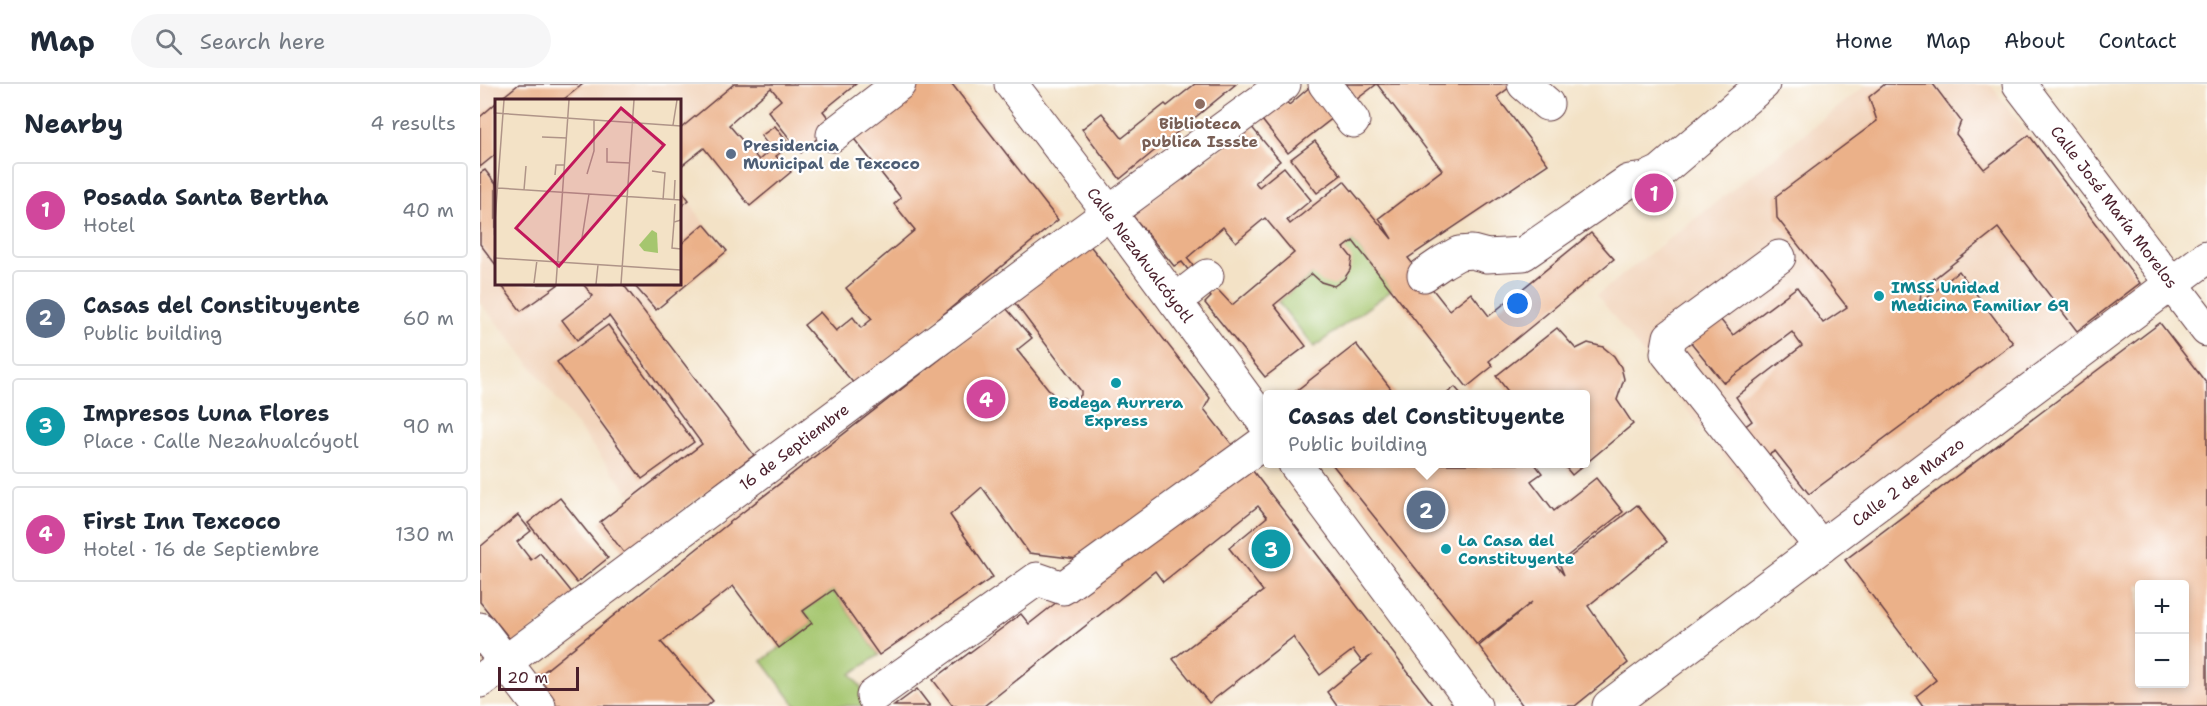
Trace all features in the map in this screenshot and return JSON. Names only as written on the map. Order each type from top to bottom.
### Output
[{"type":"street","points":[[881,84],[841,121],[898,84]]},
{"type":"street","name":"Calle Nezahualcóyotl","points":[[1011,84],[1263,421]]},
{"type":"street","name":"16 de Septiembre","points":[[493,671],[1284,84]]},
{"type":"street","points":[[1325,84],[1353,121]]},
{"type":"street","points":[[1424,275],[1459,253],[1472,252],[1487,256],[1523,254],[1629,181],[1646,179],[1660,172],[1763,84]]},
{"type":"street","name":"Calle José María Morelos","points":[[2019,84],[2207,330]]},
{"type":"street","name":"Calle 2 de Marzo","points":[[1609,706],[2207,257]]},
{"type":"street","points":[[1779,258],[1670,337],[1667,353],[1821,547]]},
{"type":"street","points":[[1174,301],[1207,276]]},
{"type":"street","points":[[873,696],[1037,579],[1063,588],[1263,443]]},
{"type":"street","points":[[1297,468],[1475,706]]},
{"type":"street","points":[[480,629],[493,671],[539,706]]},
{"type":"shaded area","points":[[480,84],[734,84],[681,128],[681,99],[495,99],[495,285],[681,285],[681,206],[689,200],[704,224],[727,251],[647,316],[754,455],[625,554],[600,522],[632,497],[480,303]]},
{"type":"shaded area","points":[[1868,84],[1990,84],[2148,291],[1794,546],[1597,295]]},
{"type":"green space","points":[[1353,241],[1392,290],[1314,347],[1278,302]]},
{"type":"green space","points":[[833,590],[879,655],[851,674],[875,706],[796,706],[762,661],[812,623],[803,611]]},
{"type":"building","points":[[519,84],[583,84],[564,99],[500,99]]},
{"type":"building","points":[[734,84],[856,84],[823,111],[833,124],[801,153],[768,111],[781,100],[771,88],[729,125],[759,160],[771,149],[761,136],[775,126],[790,146],[776,156],[791,172],[750,206],[704,148],[681,166],[681,128]]},
{"type":"building","points":[[915,84],[952,84],[1058,220],[856,386],[804,325],[820,312],[836,331],[853,317],[861,328],[872,319],[846,288],[915,230],[894,204],[901,198],[851,135]]},
{"type":"building","points":[[1195,84],[1236,84],[1120,179],[1082,129],[1102,113],[1122,138]]},
{"type":"building","points":[[1346,84],[1377,84],[1357,99]]},
{"type":"building","points":[[1377,84],[1514,84],[1497,97],[1548,164],[1408,258],[1449,310],[1471,293],[1489,316],[1591,233],[1614,259],[1489,361],[1493,366],[1467,387],[1353,241],[1344,248],[1352,258],[1350,270],[1344,279],[1334,286],[1321,282],[1312,274],[1274,305],[1306,346],[1265,377],[1205,303],[1211,297],[1207,292],[1215,289],[1219,291],[1232,305],[1294,253],[1265,218],[1236,242],[1223,227],[1187,258],[1198,272],[1193,276],[1182,262],[1174,266],[1133,216],[1181,176],[1184,180],[1250,125],[1280,161],[1255,182],[1259,187],[1284,167],[1311,200],[1287,220],[1290,224],[1344,181],[1392,239],[1379,218],[1442,170]]},
{"type":"building","name":"IMSS Unidad Medicina Familiar 69","points":[[1885,84],[1933,84],[1961,121],[1956,134],[1984,169],[2029,135],[2140,283],[2077,331],[1998,228],[1921,289],[1920,304],[1959,271],[2013,343],[1809,494],[1775,451],[1757,462],[1735,434],[1752,421],[1736,397],[1802,346],[1792,332],[1724,383],[1684,334],[1715,313],[1733,335],[1797,287],[1823,323],[1847,307],[1777,218],[1776,196],[1877,121],[1869,97]]},
{"type":"building","points":[[1311,86],[1334,117],[1288,153],[1262,120],[1286,101],[1289,105]]},
{"type":"building","points":[[495,104],[495,155],[480,167],[480,117]]},
{"type":"building","points":[[1315,141],[1341,175],[1317,193],[1291,159]]},
{"type":"building","points":[[485,170],[495,183],[495,264],[480,244],[480,173]]},
{"type":"building","points":[[681,189],[689,200],[681,206]]},
{"type":"building","points":[[704,224],[727,251],[656,310],[634,285],[681,285],[681,244]]},
{"type":"building","points":[[1088,243],[1210,398],[1204,409],[1234,447],[1086,560],[1029,553],[982,487],[950,515],[993,577],[879,655],[833,590],[803,611],[812,623],[779,648],[733,586],[661,642],[713,701],[707,706],[549,706],[531,682],[734,519],[1006,308],[1032,338],[1017,350],[1058,401],[1063,397],[1069,404],[1081,395],[1081,391],[1014,302]]},
{"type":"building","points":[[504,285],[558,285],[521,311],[502,286]]},
{"type":"building","points":[[584,285],[624,285],[754,455],[625,554],[600,522],[702,444],[609,316],[577,340],[562,320],[593,296]]},
{"type":"building","points":[[2160,323],[2207,384],[2207,706],[1923,706],[1916,696],[1936,680],[1845,560]]},
{"type":"building","points":[[608,325],[694,442],[642,479],[557,362]]},
{"type":"building","points":[[1557,328],[1576,349],[1588,343],[1603,347],[1614,356],[1621,367],[1624,379],[1617,400],[1633,424],[1590,460],[1590,390],[1507,390],[1496,376]]},
{"type":"building","points":[[1356,344],[1392,390],[1297,390]]},
{"type":"building","points":[[1249,466],[1434,706],[1337,706],[1327,692],[1372,655],[1362,662],[1353,650],[1320,675],[1293,637],[1209,703],[1173,659],[1263,591],[1229,548],[1267,517],[1258,506],[1163,582],[1155,571],[984,706],[953,706],[933,680],[1021,614],[1029,624],[1062,598],[1066,604]]},
{"type":"building","points":[[1335,468],[1538,468],[1542,473],[1531,481],[1554,511],[1596,478],[1623,512],[1556,565],[1564,575],[1560,565],[1637,505],[1667,542],[1588,606],[1628,663],[1575,706],[1523,706],[1479,646],[1532,602],[1477,645]]},
{"type":"building","points":[[1566,468],[1580,468],[1572,475]]},
{"type":"building","points":[[560,498],[608,558],[577,583],[528,523]]},
{"type":"building","points":[[518,515],[531,531],[517,542],[531,560],[540,553],[574,595],[514,644],[480,602],[480,547]]},
{"type":"building","points":[[917,689],[930,706],[894,706]]},
{"type":"place","name":"Biblioteca publica Issste","points":[[1200,104]]},
{"type":"place","name":"Presidencia Municipal de Texcoco","points":[[731,154]]},
{"type":"place","name":"Posada Santa Bertha","points":[[1654,193]]},
{"type":"place","name":"IMSS Unidad Medicina Familiar 69","points":[[1879,296]]},
{"type":"place","name":"Bodega Aurrera Express","points":[[1116,383]]},
{"type":"place","name":"First Inn Texcoco","points":[[986,399]]},
{"type":"place","name":"Casas del Constituyente","points":[[1426,510]]},
{"type":"place","name":"Impresos Luna Flores","points":[[1271,549]]},
{"type":"place","name":"La Casa del Constituyente","points":[[1446,549]]}]
